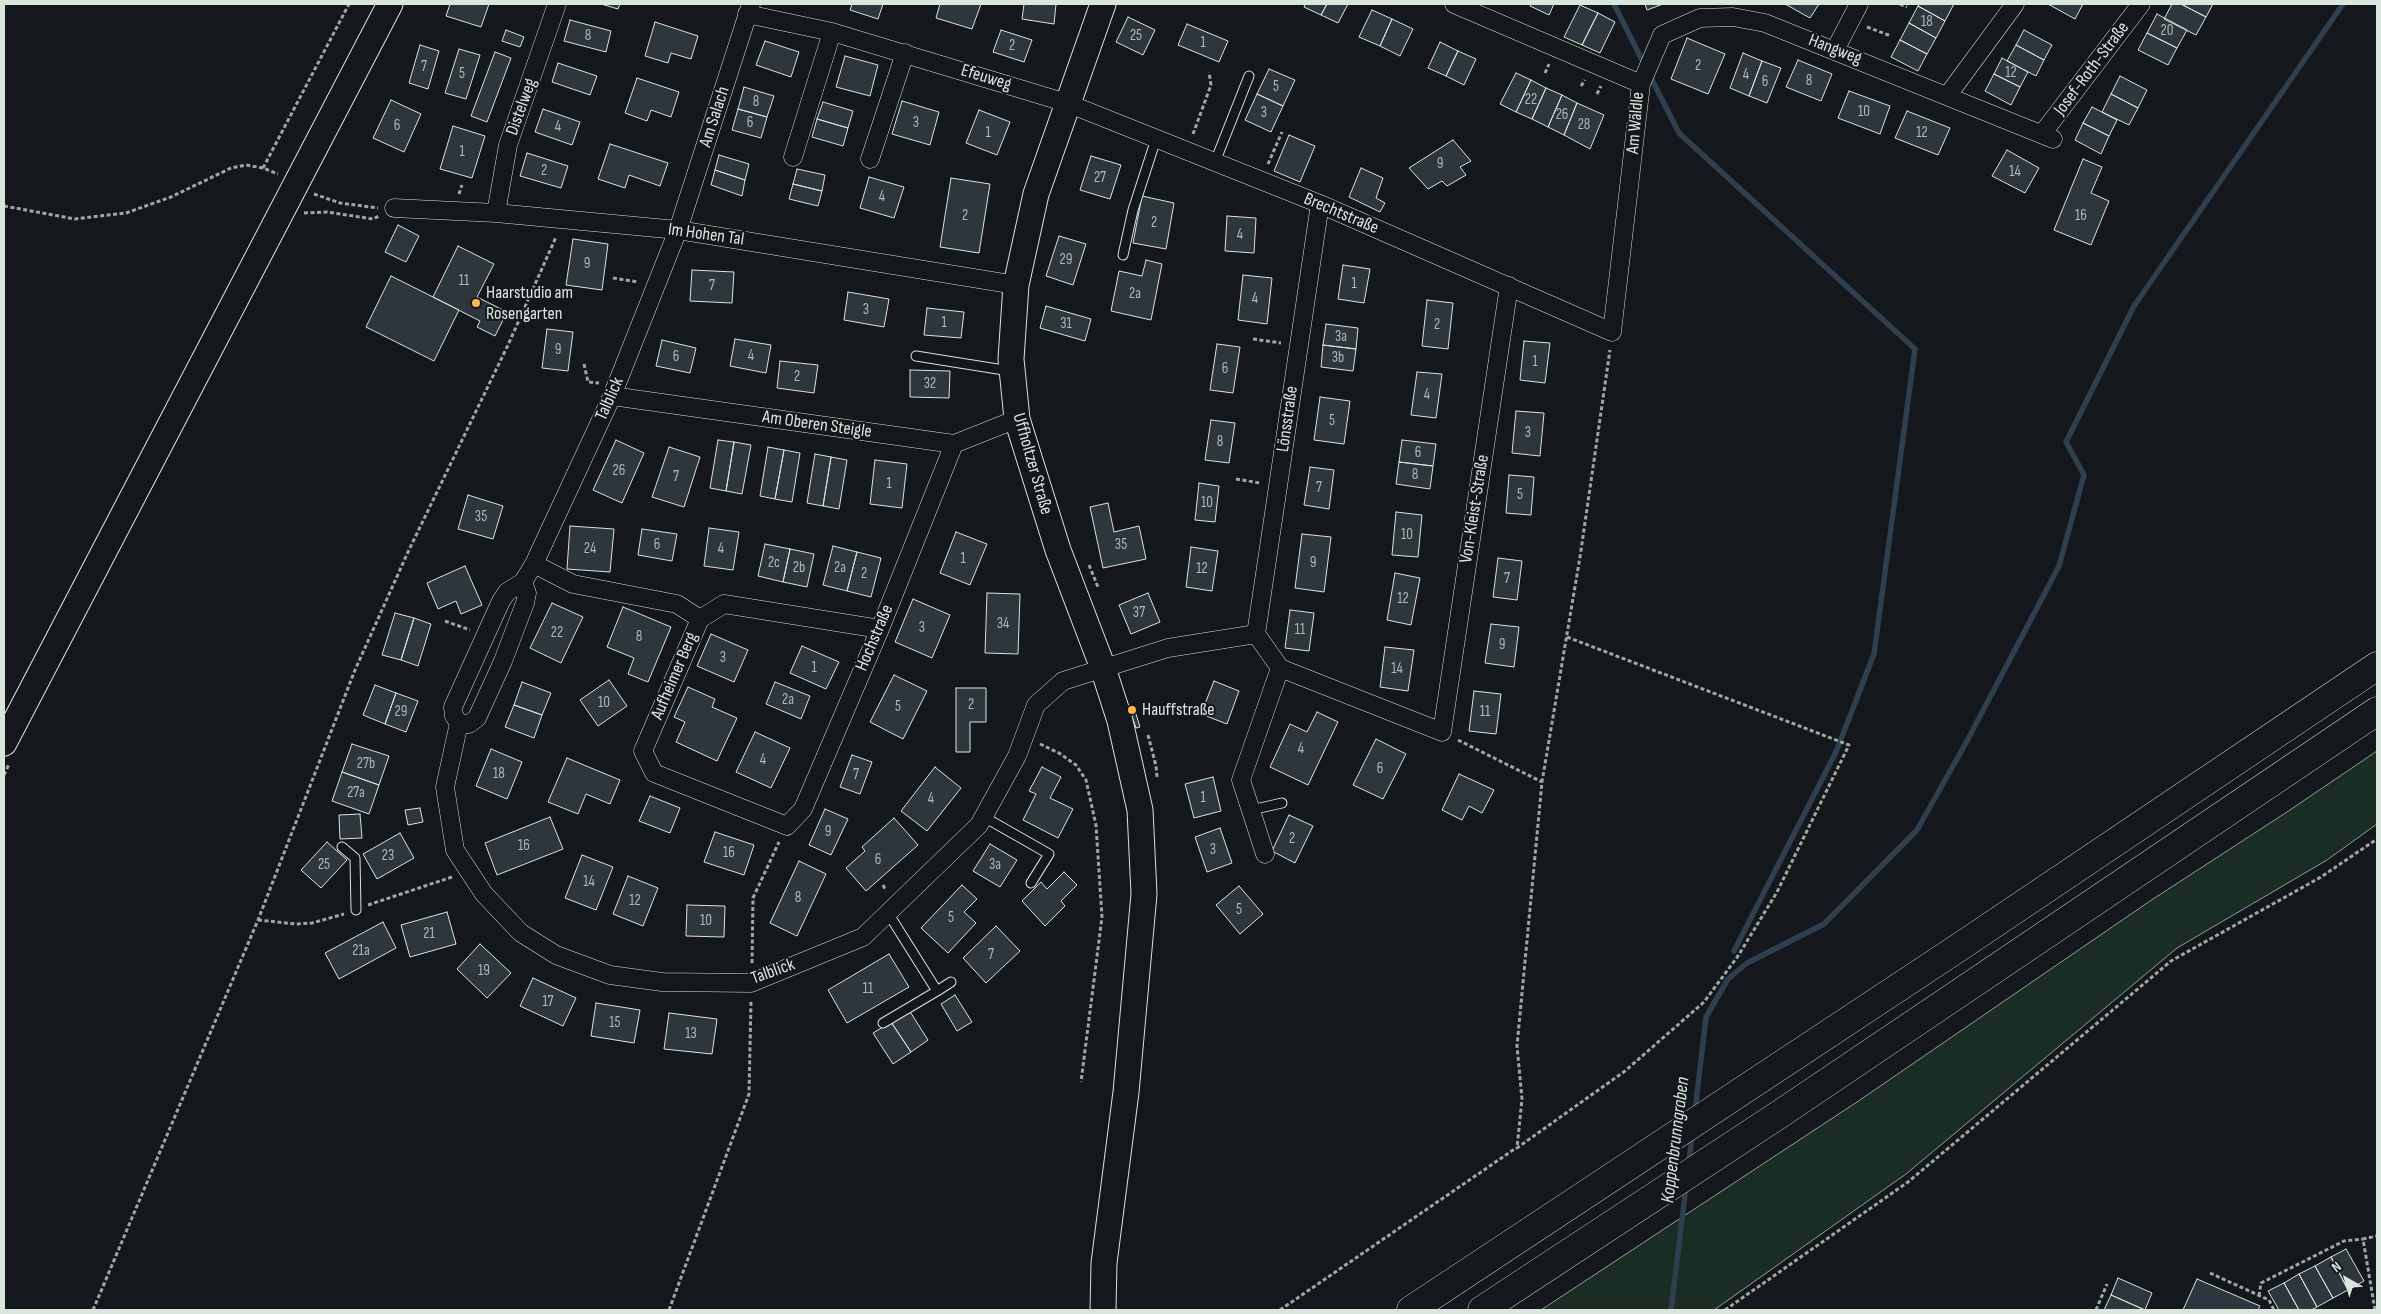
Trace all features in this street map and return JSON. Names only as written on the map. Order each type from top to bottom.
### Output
[{"type":"highway","points":[[1411,1310],[1967,943],[2377,666]]},
{"type":"highway","points":[[1482,1310],[1780,1114],[2377,711]]},
{"type":"street","points":[[4,743],[390,4]]},
{"type":"street","name":"Distelweg","points":[[496,214],[508,145],[557,4]]},
{"type":"street","name":"Uffholtzer Straße","points":[[1103,4],[1036,194],[1016,285],[1011,359],[1017,419],[1058,550],[1103,668],[1122,729],[1140,810],[1144,894],[1126,1092],[1104,1263],[1103,1310]]},
{"type":"street","name":"Am Wäldle","points":[[1454,4],[1641,84],[1612,332]]},
{"type":"street","points":[[1835,50],[1859,4]]},
{"type":"street","points":[[1948,95],[2015,4]]},
{"type":"street","name":"Josef-Roth-Straße","points":[[2048,137],[2141,4]]},
{"type":"street","name":"Efeuweg","points":[[749,9],[905,53],[1067,103]]},
{"type":"street","name":"Am Salach","points":[[678,230],[749,9]]},
{"type":"street","name":"Hangweg","points":[[1641,84],[1662,35],[1700,18],[1733,17],[1765,24],[1835,50],[2048,137]]},
{"type":"street","points":[[793,157],[832,32]]},
{"type":"street","points":[[870,159],[905,53]]},
{"type":"street","name":"Brechtstraße","points":[[1067,103],[1320,204],[1612,332]]},
{"type":"street","name":"Lönsstraße","points":[[1256,634],[1320,204]]},
{"type":"street","name":"Im Hohen Tal","points":[[394,208],[496,214],[678,230],[1016,285]]},
{"type":"street","name":"Talblick","points":[[678,230],[614,390],[534,564],[523,582],[507,592],[484,635],[453,707],[454,716],[459,723],[445,787],[455,850],[484,894],[521,932],[556,956],[610,975],[662,982],[751,983],[863,937],[979,825],[1017,756],[1036,705],[1063,680],[1103,668]]},
{"type":"street","name":"Von-Kleist-Straße","points":[[1442,732],[1509,286]]},
{"type":"street","name":"Am Oberen Steigle","points":[[614,390],[954,444],[1017,419]]},
{"type":"street","name":"Hochstraße","points":[[787,826],[803,809],[880,629],[954,444]]},
{"type":"street","points":[[534,564],[573,584],[677,604],[700,619]]},
{"type":"street","points":[[459,723],[469,724],[477,718],[525,603],[527,593],[523,582]]},
{"type":"street","name":"Aufheimer Berg","points":[[787,826],[654,773],[643,751],[700,619],[724,604],[880,629]]},
{"type":"street","points":[[1103,668],[1168,648],[1256,634],[1280,668],[1442,732]]},
{"type":"street","points":[[1265,854],[1241,780],[1280,668]]},
{"type":"lane","points":[[1215,162],[1250,76]]},
{"type":"lane","points":[[1123,255],[1133,210],[1156,139]]},
{"type":"lane","points":[[916,356],[1013,372]]},
{"type":"lane","points":[[1251,810],[1282,803]]},
{"type":"lane","points":[[984,817],[1049,854],[1031,883]]},
{"type":"lane","points":[[342,847],[355,858],[356,910]]},
{"type":"lane","points":[[888,913],[937,991]]},
{"type":"lane","points":[[883,1023],[951,982]]},
{"type":"path","points":[[263,168],[349,4]]},
{"type":"path","points":[[1900,4],[1907,7]]},
{"type":"path","points":[[1850,21],[1891,36]]},
{"type":"path","points":[[1187,151],[1211,85],[1208,72]]},
{"type":"path","points":[[1260,180],[1282,132]]},
{"type":"path","points":[[5,208],[75,219],[126,213],[171,196],[231,168],[246,165],[263,168],[297,182],[313,194],[340,202],[376,208]]},
{"type":"path","points":[[93,1310],[258,920],[355,670],[408,552],[508,345],[564,220]]},
{"type":"path","points":[[613,278],[656,284]]},
{"type":"path","points":[[1517,1148],[1522,1099],[1517,1046],[1542,782],[1567,637],[1612,332]]},
{"type":"path","points":[[1252,339],[1299,346]]},
{"type":"path","points":[[584,364],[588,382],[614,390]]},
{"type":"path","points":[[1236,479],[1278,487]]},
{"type":"path","points":[[445,621],[484,635]]},
{"type":"path","points":[[1280,1310],[1517,1148],[1625,1071],[1704,1002],[1738,956],[1777,892],[1849,745],[1567,637]]},
{"type":"path","points":[[1442,732],[1542,782]]},
{"type":"path","points":[[1024,738],[1059,753],[1076,765],[1086,780],[1096,825],[1102,918],[1082,1082]]},
{"type":"path","points":[[1725,1310],[1908,1182],[2171,961],[2321,877],[2377,839]]},
{"type":"path","points":[[669,1310],[738,1125]]},
{"type":"path","points":[[2259,1296],[2262,1283],[2344,1241],[2377,1236]]},
{"type":"path","points":[[2363,1239],[2375,1310]]},
{"type":"path","points":[[2210,1273],[2269,1300],[2274,1310]]},
{"type":"path","points":[[2096,1310],[2107,1284]]},
{"type":"green space","points":[[2377,751],[2377,824],[2327,860],[2177,948],[1906,1174],[1714,1310],[1541,1310],[1857,1102],[2150,901]]},
{"type":"building","points":[[450,4],[489,4],[481,27],[446,16]]},
{"type":"building","points":[[601,4],[620,4],[618,9]]},
{"type":"building","points":[[852,4],[883,4],[878,19],[850,10]]},
{"type":"building","points":[[940,4],[981,4],[972,29],[936,18]]},
{"type":"building","points":[[1024,4],[1056,4],[1054,24],[1022,19]]},
{"type":"building","points":[[1305,4],[1327,4],[1321,15],[1304,7]]},
{"type":"building","points":[[1327,4],[1348,4],[1338,23],[1321,15]]},
{"type":"building","points":[[1531,4],[1554,4],[1549,15],[1530,6]]},
{"type":"building","points":[[1645,4],[1663,4],[1647,10]]},
{"type":"building","points":[[1785,4],[1819,4],[1810,18]]},
{"type":"building","points":[[1920,4],[1954,4],[1945,21],[1918,6]]},
{"type":"building","points":[[2048,4],[2083,4],[2075,19]]},
{"type":"building","points":[[2172,4],[2181,4],[2206,17],[2196,35],[2164,19]]},
{"type":"building","points":[[2181,4],[2213,4],[2206,17]]},
{"type":"building","points":[[1580,5],[1598,13],[1582,45],[1564,37]]},
{"type":"building","points":[[1918,6],[1945,21],[1936,38],[1909,23]]},
{"type":"building","points":[[1372,10],[1392,19],[1380,46],[1359,37]]},
{"type":"building","points":[[1598,13],[1615,22],[1600,53],[1582,45]]},
{"type":"building","points":[[2157,14],[2187,30],[2177,48],[2147,33]]},
{"type":"building","points":[[1128,17],[1155,30],[1143,55],[1116,42]]},
{"type":"building","points":[[1392,19],[1413,29],[1400,56],[1380,46]]},
{"type":"building","points":[[570,20],[611,31],[606,52],[564,41]]},
{"type":"building","points":[[655,22],[698,36],[691,59],[671,53],[668,63],[645,56]]},
{"type":"building","points":[[1909,23],[1936,38],[1927,54],[1900,40]]},
{"type":"building","points":[[1187,24],[1228,41],[1219,62],[1178,45]]},
{"type":"building","points":[[506,30],[524,37],[520,47],[502,41]]},
{"type":"building","points":[[1001,30],[1032,40],[1024,62],[993,52]]},
{"type":"building","points":[[2024,30],[2052,45],[2044,60],[2016,45]]},
{"type":"building","points":[[2147,33],[2177,48],[2168,65],[2138,50]]},
{"type":"building","points":[[1687,38],[1725,54],[1708,94],[1671,79]]},
{"type":"building","points":[[1900,40],[1927,54],[1918,71],[1891,57]]},
{"type":"building","points":[[765,41],[799,52],[791,77],[756,65]]},
{"type":"building","points":[[1440,42],[1458,51],[1446,76],[1428,68]]},
{"type":"building","points":[[420,45],[439,51],[428,89],[409,83]]},
{"type":"building","points":[[2016,45],[2044,60],[2036,76],[2007,61]]},
{"type":"building","points":[[459,49],[480,55],[466,99],[445,93]]},
{"type":"building","points":[[1458,51],[1476,59],[1464,85],[1446,76]]},
{"type":"building","points":[[495,52],[511,58],[487,122],[471,116]]},
{"type":"building","points":[[1743,53],[1762,61],[1749,96],[1730,88]]},
{"type":"building","points":[[845,56],[878,65],[870,96],[836,87]]},
{"type":"building","points":[[2002,58],[2028,72],[2020,87],[1994,74]]},
{"type":"building","points":[[1798,60],[1832,74],[1821,101],[1786,87]]},
{"type":"building","points":[[1762,61],[1781,68],[1767,103],[1749,96]]},
{"type":"building","points":[[558,63],[597,76],[590,95],[552,82]]},
{"type":"building","points":[[1269,69],[1295,80],[1283,106],[1257,94]]},
{"type":"building","points":[[1516,73],[1531,80],[1516,112],[1500,104]]},
{"type":"building","points":[[1994,74],[2020,87],[2011,105],[1985,91]]},
{"type":"building","points":[[2120,76],[2147,90],[2138,108],[2111,94]]},
{"type":"building","points":[[637,78],[679,92],[671,117],[651,110],[647,121],[625,113]]},
{"type":"building","points":[[1531,80],[1546,88],[1532,119],[1516,112]]},
{"type":"building","points":[[744,87],[774,96],[767,117],[738,109]]},
{"type":"building","points":[[1546,88],[1562,95],[1548,127],[1532,119]]},
{"type":"building","points":[[1849,91],[1890,106],[1880,134],[1838,118]]},
{"type":"building","points":[[1257,94],[1283,106],[1271,132],[1245,120]]},
{"type":"building","points":[[2111,94],[2138,108],[2129,125],[2102,112]]},
{"type":"building","points":[[1562,95],[1577,103],[1564,135],[1548,127]]},
{"type":"building","points":[[391,100],[421,114],[404,152],[373,138]]},
{"type":"building","points":[[902,101],[939,112],[930,145],[892,134]]},
{"type":"building","points":[[823,102],[853,111],[848,128],[817,119]]},
{"type":"building","points":[[1577,103],[1604,115],[1590,149],[1564,135]]},
{"type":"building","points":[[2092,107],[2117,120],[2109,136],[2083,123]]},
{"type":"building","points":[[543,109],[580,122],[572,145],[535,132]]},
{"type":"building","points":[[738,109],[767,117],[761,138],[732,130]]},
{"type":"building","points":[[979,110],[1010,122],[997,155],[966,143]]},
{"type":"building","points":[[1907,111],[1950,128],[1938,155],[1895,138]]},
{"type":"building","points":[[817,119],[848,128],[843,146],[812,137]]},
{"type":"building","points":[[2083,123],[2109,136],[2101,154],[2075,140]]},
{"type":"building","points":[[453,126],[485,136],[472,178],[440,169]]},
{"type":"building","points":[[1289,135],[1315,146],[1300,182],[1274,171]]},
{"type":"building","points":[[1453,140],[1471,161],[1460,167],[1466,175],[1447,186],[1442,181],[1428,189],[1409,168]]},
{"type":"building","points":[[610,144],[668,163],[660,186],[629,175],[625,188],[598,179]]},
{"type":"building","points":[[2007,150],[2039,168],[2025,193],[1992,176]]},
{"type":"building","points":[[527,153],[568,166],[561,188],[520,176]]},
{"type":"building","points":[[719,155],[749,164],[745,180],[715,170]]},
{"type":"building","points":[[1091,156],[1121,165],[1110,199],[1080,190]]},
{"type":"building","points":[[2083,159],[2102,167],[2091,193],[2109,201],[2091,245],[2054,230]]},
{"type":"building","points":[[1361,168],[1383,178],[1376,198],[1385,203],[1380,212],[1349,197]]},
{"type":"building","points":[[797,169],[825,175],[822,191],[793,184]]},
{"type":"building","points":[[715,170],[745,180],[742,196],[711,185]]},
{"type":"building","points":[[869,177],[904,187],[894,218],[860,208]]},
{"type":"building","points":[[951,178],[990,184],[979,253],[940,247]]},
{"type":"building","points":[[793,184],[822,191],[818,206],[789,199]]},
{"type":"building","points":[[1142,196],[1174,203],[1166,249],[1133,243]]},
{"type":"building","points":[[1227,216],[1256,218],[1254,253],[1225,251]]},
{"type":"building","points":[[398,225],[419,236],[406,262],[385,252]]},
{"type":"building","points":[[1059,236],[1086,244],[1073,285],[1046,276]]},
{"type":"building","points":[[573,239],[608,244],[602,290],[566,285]]},
{"type":"building","points":[[458,246],[494,264],[477,297],[507,312],[495,336],[477,327],[480,321],[433,297]]},
{"type":"building","points":[[1146,260],[1162,264],[1151,320],[1111,311],[1119,271],[1142,276]]},
{"type":"building","points":[[1343,265],[1370,269],[1364,303],[1338,299]]},
{"type":"building","points":[[692,270],[734,272],[732,303],[690,301]]},
{"type":"building","points":[[1243,275],[1272,278],[1267,324],[1238,320]]},
{"type":"building","points":[[391,276],[459,310],[434,361],[366,327]]},
{"type":"building","points":[[848,292],[889,299],[884,327],[844,320]]},
{"type":"building","points":[[1427,300],[1453,303],[1448,349],[1422,346]]},
{"type":"building","points":[[1046,306],[1091,319],[1085,341],[1040,328]]},
{"type":"building","points":[[927,308],[964,312],[961,338],[924,335]]},
{"type":"building","points":[[1326,324],[1358,328],[1356,349],[1323,345]]},
{"type":"building","points":[[547,329],[573,332],[568,371],[542,368]]},
{"type":"building","points":[[735,339],[771,345],[766,373],[730,366]]},
{"type":"building","points":[[662,340],[696,348],[690,373],[656,366]]},
{"type":"building","points":[[1524,341],[1550,343],[1545,383],[1520,380]]},
{"type":"building","points":[[1217,344],[1240,347],[1233,393],[1210,390]]},
{"type":"building","points":[[1323,345],[1356,349],[1353,371],[1321,367]]},
{"type":"building","points":[[780,361],[818,365],[814,393],[777,388]]},
{"type":"building","points":[[910,370],[950,371],[949,398],[910,397]]},
{"type":"building","points":[[1417,372],[1442,374],[1436,418],[1411,415]]},
{"type":"building","points":[[1320,397],[1350,401],[1344,444],[1314,440]]},
{"type":"building","points":[[1516,411],[1544,413],[1540,456],[1512,453]]},
{"type":"building","points":[[1211,420],[1235,423],[1229,463],[1205,460]]},
{"type":"building","points":[[616,440],[644,453],[622,503],[593,490]]},
{"type":"building","points":[[718,440],[734,442],[726,491],[710,488]]},
{"type":"building","points":[[1402,440],[1436,444],[1433,466],[1399,462]]},
{"type":"building","points":[[734,442],[751,445],[742,494],[726,491]]},
{"type":"building","points":[[669,447],[700,457],[684,507],[652,497]]},
{"type":"building","points":[[768,447],[784,450],[775,499],[760,496]]},
{"type":"building","points":[[784,450],[800,453],[792,502],[775,499]]},
{"type":"building","points":[[815,454],[831,457],[823,506],[807,503]]},
{"type":"building","points":[[831,457],[847,460],[839,509],[823,506]]},
{"type":"building","points":[[875,460],[907,464],[902,508],[870,504]]},
{"type":"building","points":[[1399,462],[1433,466],[1430,489],[1396,484]]},
{"type":"building","points":[[1310,467],[1334,470],[1329,509],[1304,505]]},
{"type":"building","points":[[1509,475],[1534,477],[1531,515],[1506,513]]},
{"type":"building","points":[[1199,483],[1219,486],[1215,522],[1195,520]]},
{"type":"building","points":[[468,495],[503,506],[493,539],[458,529]]},
{"type":"building","points":[[1108,503],[1114,532],[1139,526],[1146,559],[1103,568],[1090,507]]},
{"type":"building","points":[[1396,512],[1422,515],[1418,557],[1392,555]]},
{"type":"building","points":[[570,526],[614,529],[610,572],[567,569]]},
{"type":"building","points":[[709,528],[739,532],[733,570],[704,566]]},
{"type":"building","points":[[642,529],[677,534],[672,561],[638,555]]},
{"type":"building","points":[[956,532],[987,544],[970,585],[940,573]]},
{"type":"building","points":[[1302,534],[1331,537],[1324,592],[1295,588]]},
{"type":"building","points":[[765,544],[790,549],[783,582],[758,576]]},
{"type":"building","points":[[833,546],[857,552],[847,591],[823,585]]},
{"type":"building","points":[[1191,547],[1218,551],[1212,591],[1186,587]]},
{"type":"building","points":[[790,549],[814,554],[807,587],[783,582]]},
{"type":"building","points":[[857,552],[881,558],[871,597],[847,591]]},
{"type":"building","points":[[1498,558],[1522,561],[1517,600],[1493,597]]},
{"type":"building","points":[[465,566],[482,605],[461,614],[456,601],[438,609],[427,583]]},
{"type":"building","points":[[1395,573],[1420,578],[1411,625],[1387,620]]},
{"type":"building","points":[[987,593],[1020,594],[1018,654],[985,653]]},
{"type":"building","points":[[1148,593],[1160,622],[1131,634],[1119,605]]},
{"type":"building","points":[[913,599],[950,615],[932,658],[895,642]]},
{"type":"building","points":[[552,603],[583,617],[561,663],[530,648]]},
{"type":"building","points":[[623,607],[671,627],[648,682],[628,674],[634,658],[607,647]]},
{"type":"building","points":[[1290,610],[1314,613],[1309,651],[1285,648]]},
{"type":"building","points":[[395,613],[414,618],[401,660],[382,655]]},
{"type":"building","points":[[414,618],[431,624],[418,666],[401,660]]},
{"type":"building","points":[[1491,624],[1519,627],[1514,667],[1485,663]]},
{"type":"building","points":[[711,634],[748,650],[734,682],[697,666]]},
{"type":"building","points":[[802,646],[839,662],[826,689],[790,673]]},
{"type":"building","points":[[1385,647],[1414,650],[1408,691],[1380,687]]},
{"type":"building","points":[[894,675],[927,691],[903,739],[870,722]]},
{"type":"building","points":[[609,680],[627,706],[598,726],[580,700]]},
{"type":"building","points":[[1214,681],[1239,691],[1227,724],[1201,714]]},
{"type":"building","points":[[522,682],[551,693],[542,715],[514,705]]},
{"type":"building","points":[[775,682],[810,696],[801,719],[766,704]]},
{"type":"building","points":[[375,685],[396,693],[385,724],[363,715]]},
{"type":"building","points":[[688,687],[715,699],[712,707],[737,718],[717,761],[676,742],[685,722],[674,717]]},
{"type":"building","points":[[956,688],[986,688],[986,722],[970,722],[970,752],[956,752]]},
{"type":"building","points":[[1474,691],[1501,694],[1496,734],[1469,731]]},
{"type":"building","points":[[396,693],[418,701],[406,732],[385,724]]},
{"type":"building","points":[[514,705],[542,715],[534,738],[505,727]]},
{"type":"building","points":[[1317,712],[1338,722],[1308,785],[1270,767],[1290,724],[1307,732]]},
{"type":"building","points":[[1136,714],[1140,727],[1136,728],[1132,716]]},
{"type":"building","points":[[755,732],[790,748],[771,788],[736,772]]},
{"type":"building","points":[[1376,739],[1406,754],[1383,799],[1353,785]]},
{"type":"building","points":[[352,744],[389,756],[379,785],[342,772]]},
{"type":"building","points":[[491,749],[522,762],[507,799],[476,786]]},
{"type":"building","points":[[852,755],[872,762],[860,794],[840,787]]},
{"type":"building","points":[[567,758],[620,780],[610,804],[586,794],[578,814],[548,802]]},
{"type":"building","points":[[935,767],[961,788],[927,831],[901,811]]},
{"type":"building","points":[[1042,767],[1061,777],[1050,798],[1073,809],[1058,838],[1023,820],[1036,794],[1029,791]]},
{"type":"building","points":[[342,772],[379,785],[369,814],[332,801]]},
{"type":"building","points":[[1459,774],[1494,790],[1482,813],[1469,806],[1462,820],[1442,810]]},
{"type":"building","points":[[1213,777],[1221,811],[1194,818],[1185,784]]},
{"type":"building","points":[[650,796],[680,808],[670,833],[639,821]]},
{"type":"building","points":[[420,808],[423,822],[408,825],[405,810]]},
{"type":"building","points":[[825,809],[848,819],[831,855],[809,845]]},
{"type":"building","points":[[360,814],[362,838],[340,839],[339,815]]},
{"type":"building","points":[[1289,815],[1313,826],[1295,863],[1272,851]]},
{"type":"building","points":[[550,817],[563,849],[497,875],[485,843]]},
{"type":"building","points":[[894,818],[918,845],[866,891],[846,868],[865,851],[862,847]]},
{"type":"building","points":[[1220,828],[1232,863],[1207,872],[1195,837]]},
{"type":"building","points":[[715,832],[754,845],[744,875],[704,862]]},
{"type":"building","points":[[400,833],[414,858],[377,879],[363,854]]},
{"type":"building","points":[[327,842],[347,860],[321,888],[301,870]]},
{"type":"building","points":[[990,844],[1017,860],[1000,887],[973,871]]},
{"type":"building","points":[[582,855],[613,867],[596,910],[565,898]]},
{"type":"building","points":[[799,861],[826,874],[797,936],[770,923]]},
{"type":"building","points":[[1064,872],[1077,885],[1061,901],[1065,906],[1045,926],[1022,901],[1041,882],[1047,889]]},
{"type":"building","points":[[628,876],[658,888],[643,926],[613,914]]},
{"type":"building","points":[[962,885],[977,899],[964,912],[976,923],[948,953],[921,928]]},
{"type":"building","points":[[1239,886],[1263,914],[1240,934],[1216,905]]},
{"type":"building","points":[[687,905],[725,906],[724,937],[686,936]]},
{"type":"building","points":[[447,912],[456,944],[410,957],[401,925]]},
{"type":"building","points":[[383,922],[396,948],[339,979],[325,953]]},
{"type":"building","points":[[996,926],[1020,951],[986,983],[963,958]]},
{"type":"building","points":[[480,944],[511,973],[487,998],[457,969]]},
{"type":"building","points":[[889,954],[909,987],[847,1023],[828,990]]},
{"type":"building","points":[[533,978],[576,998],[563,1026],[520,1006]]},
{"type":"building","points":[[955,995],[972,1022],[957,1031],[941,1004]]},
{"type":"building","points":[[596,1003],[640,1010],[634,1043],[591,1036]]},
{"type":"building","points":[[909,1010],[928,1040],[911,1052],[891,1022]]},
{"type":"building","points":[[669,1013],[717,1019],[712,1054],[664,1049]]},
{"type":"building","points":[[891,1022],[911,1052],[893,1064],[873,1033]]},
{"type":"building","points":[[2346,1249],[2364,1281],[2348,1290],[2331,1257]]},
{"type":"building","points":[[2331,1257],[2348,1290],[2333,1298],[2315,1266]]},
{"type":"building","points":[[2315,1266],[2333,1298],[2317,1307],[2299,1274]]},
{"type":"building","points":[[2299,1274],[2317,1307],[2311,1310],[2299,1310],[2284,1283]]},
{"type":"building","points":[[2118,1278],[2152,1293],[2145,1310],[2111,1295]]},
{"type":"building","points":[[2197,1279],[2260,1306],[2258,1310],[2183,1310]]},
{"type":"building","points":[[2284,1283],[2299,1310],[2279,1310],[2268,1291]]},
{"type":"building","points":[[2111,1295],[2145,1310],[2104,1310]]},
{"type":"waterway","points":[[1614,4],[1645,66]]},
{"type":"waterway","points":[[1695,1111],[1706,1017],[1728,979],[1747,963],[1824,924],[1917,830],[1967,741],[2059,566],[2084,475],[2066,442],[2134,306],[2343,4]]},
{"type":"waterway","points":[[1649,74],[1679,133],[1915,349],[1874,654],[1836,752],[1734,951]]},
{"type":"waterway","name":"Koppenbrunngraben","points":[[1689,1163],[1692,1135]]},
{"type":"waterway","name":"Koppenbrunngraben","points":[[1671,1310],[1686,1187]]},
{"type":"place","name":"Haarstudio am Rosengarten","points":[[476,303]]},
{"type":"place","name":"Hauffstraße","points":[[1132,710]]}]
